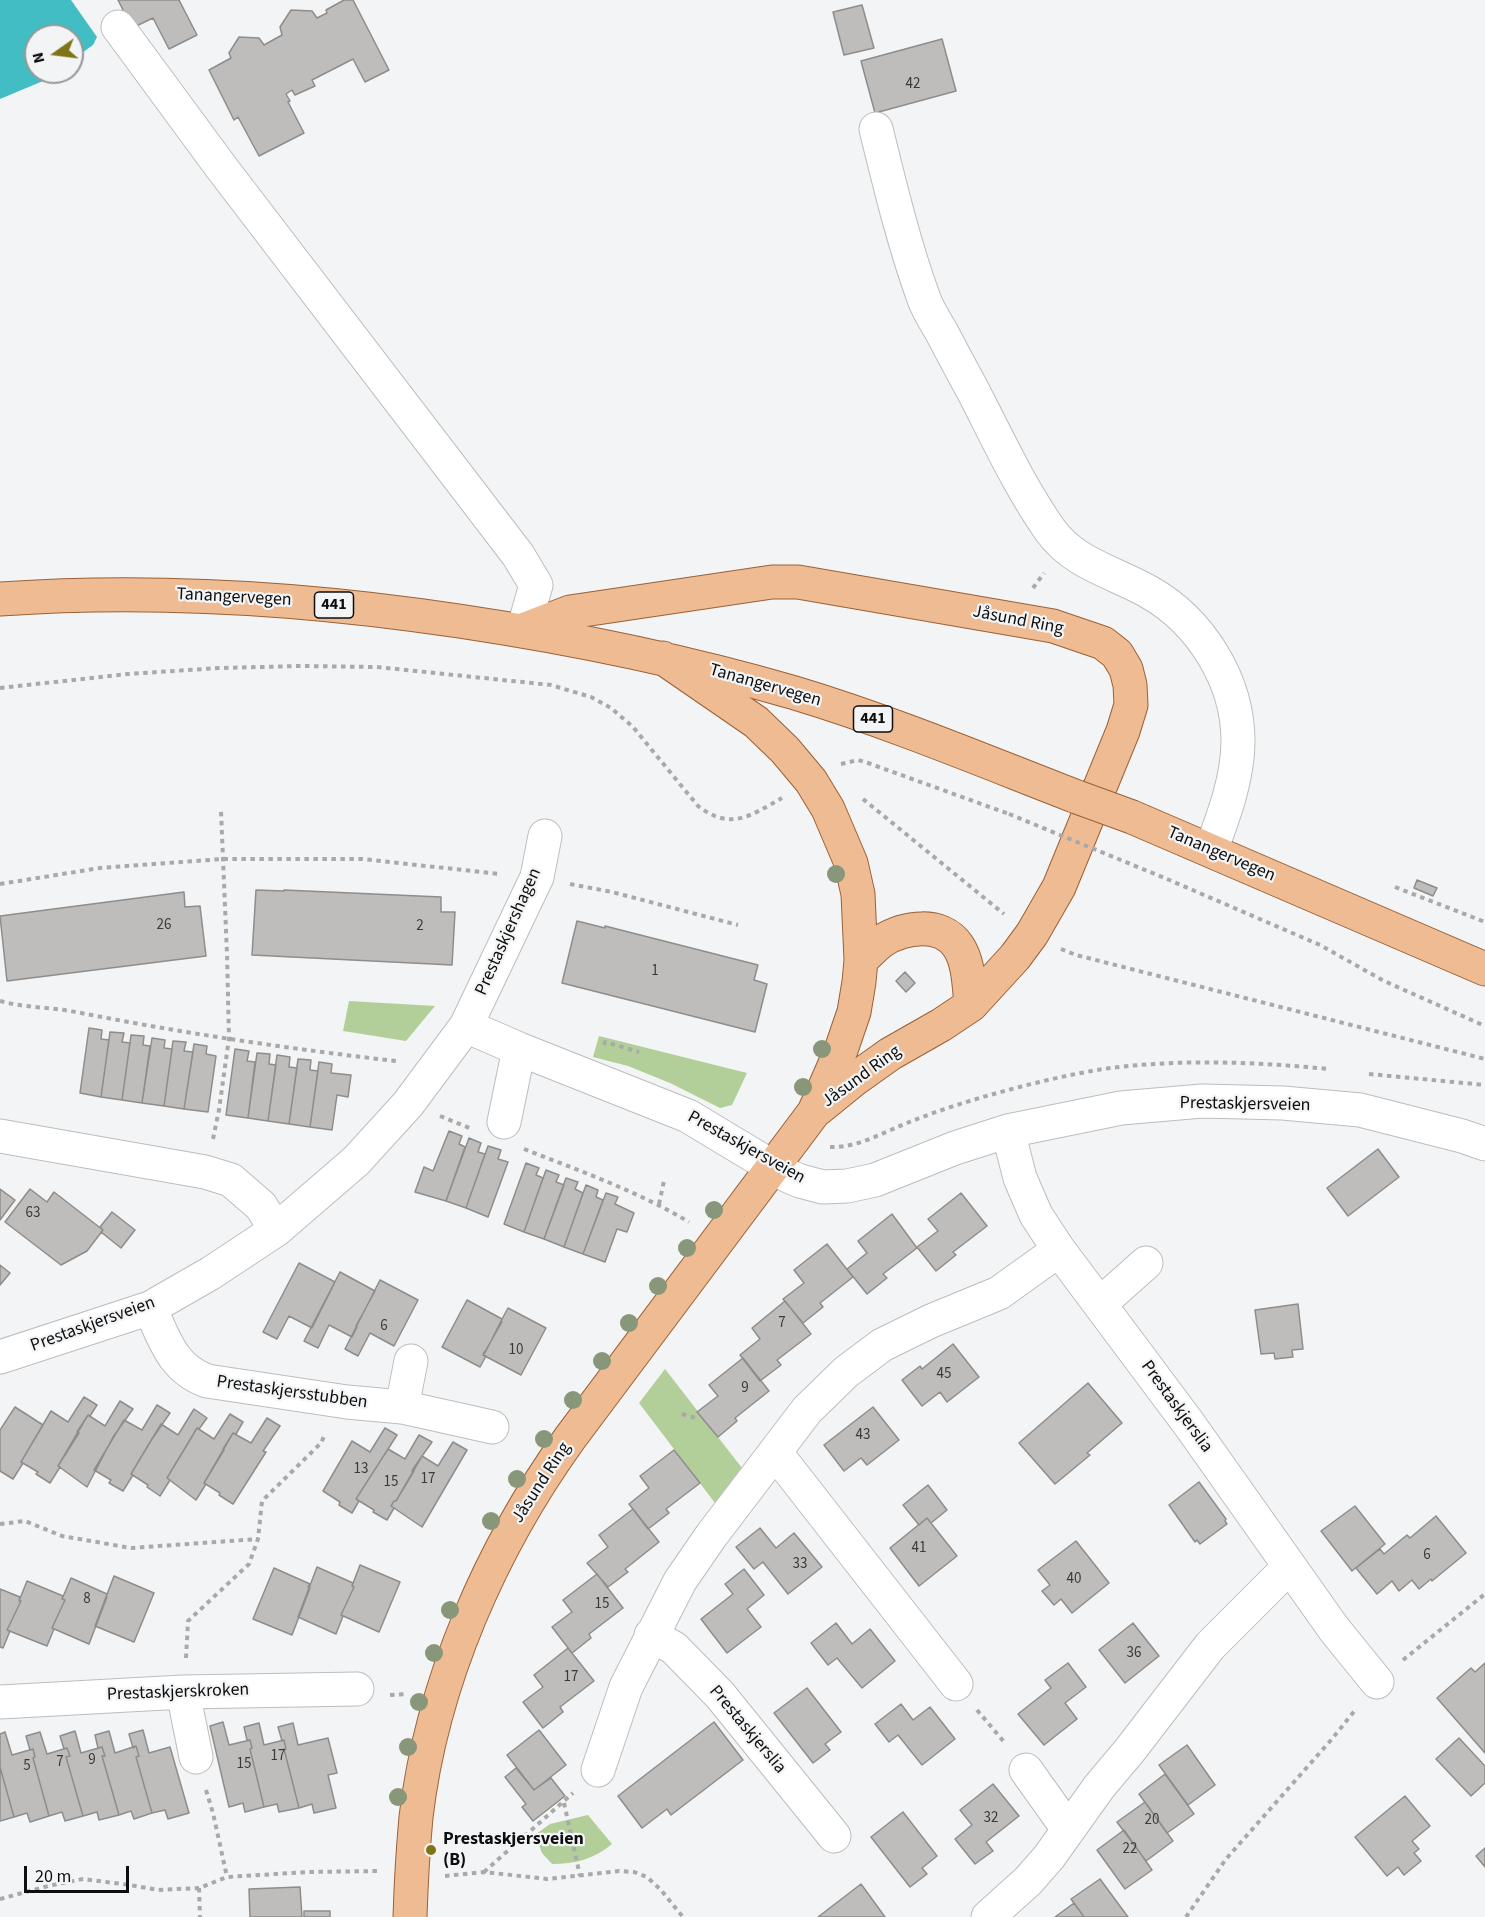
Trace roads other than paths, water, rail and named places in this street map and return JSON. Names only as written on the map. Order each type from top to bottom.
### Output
[{"type":"main road","name":"Jåsund Ring","points":[[523,630],[570,612],[772,582],[798,582],[1053,626],[1103,643],[1117,654],[1126,669],[1131,705],[1123,731],[1059,887],[1032,934],[1015,957],[971,1005],[890,1054],[855,1078],[814,1112]]},
{"type":"main road","name":"Tanangervegen","points":[[0,599],[115,594],[215,595],[300,601],[400,612],[523,630],[663,658],[796,693],[871,718],[1211,850],[1485,969]]},
{"type":"main road","name":"Jåsund Ring","points":[[410,1917],[417,1815],[430,1743],[449,1675],[465,1630],[504,1543],[526,1503],[558,1455],[814,1112],[841,1050],[854,1012],[861,960],[858,894],[850,863],[828,810],[811,781],[785,750],[756,722],[663,658]]},
{"type":"main road","points":[[861,960],[882,941],[902,932],[920,928],[942,932],[958,946],[969,974],[971,1005]]},
{"type":"street","points":[[118,27],[221,167],[518,555],[536,585],[523,630]]},
{"type":"street","points":[[876,129],[900,225],[925,302],[1030,499],[1051,531],[1071,553],[1149,592],[1174,610],[1194,628],[1215,657],[1228,685],[1235,713],[1238,740],[1235,775],[1211,850]]},
{"type":"street","name":"Prestaskjershagen","points":[[466,1026],[537,877],[545,836]]},
{"type":"street","name":"Prestaskjersveien","points":[[0,1357],[150,1308],[211,1273],[276,1230],[356,1161],[408,1104],[466,1026],[688,1116],[800,1181],[823,1187],[847,1186],[874,1180],[955,1148],[1008,1131],[1121,1108],[1202,1101],[1283,1103],[1360,1110],[1485,1144]]},
{"type":"street","points":[[492,1127],[519,1049]]},
{"type":"street","name":"Prestaskjerslia","points":[[1008,1131],[1020,1178],[1036,1215],[1059,1250],[1189,1424],[1334,1629],[1377,1682]]},
{"type":"street","points":[[0,1136],[205,1172],[231,1180],[261,1206],[276,1230]]},
{"type":"street","points":[[598,1770],[626,1687],[680,1581],[711,1536],[807,1410],[846,1372],[882,1345],[931,1321],[999,1293],[1059,1250]]},
{"type":"street","points":[[1100,1304],[1146,1263]]},
{"type":"street","name":"Prestaskjersstubben","points":[[150,1308],[176,1362],[195,1376],[207,1381],[347,1402],[402,1407],[492,1427]]},
{"type":"street","points":[[402,1407],[411,1361]]},
{"type":"street","points":[[775,1452],[957,1684]]},
{"type":"street","points":[[988,1917],[1028,1881],[1049,1857],[1099,1787],[1210,1646],[1289,1567]]},
{"type":"street","name":"Prestaskjerslia","points":[[651,1635],[674,1648],[720,1695],[834,1836]]},
{"type":"street","name":"Prestaskjerskroken","points":[[0,1702],[183,1692],[357,1689]]},
{"type":"street","points":[[183,1692],[196,1757]]},
{"type":"street","points":[[1026,1770],[1068,1829]]},
{"type":"water","points":[[0,0],[71,0],[97,37],[93,45],[84,51],[84,24],[24,24],[24,84],[36,84],[0,99]]},
{"type":"place","name":"Prestaskjersveien (B)","points":[[431,1850]]}]
